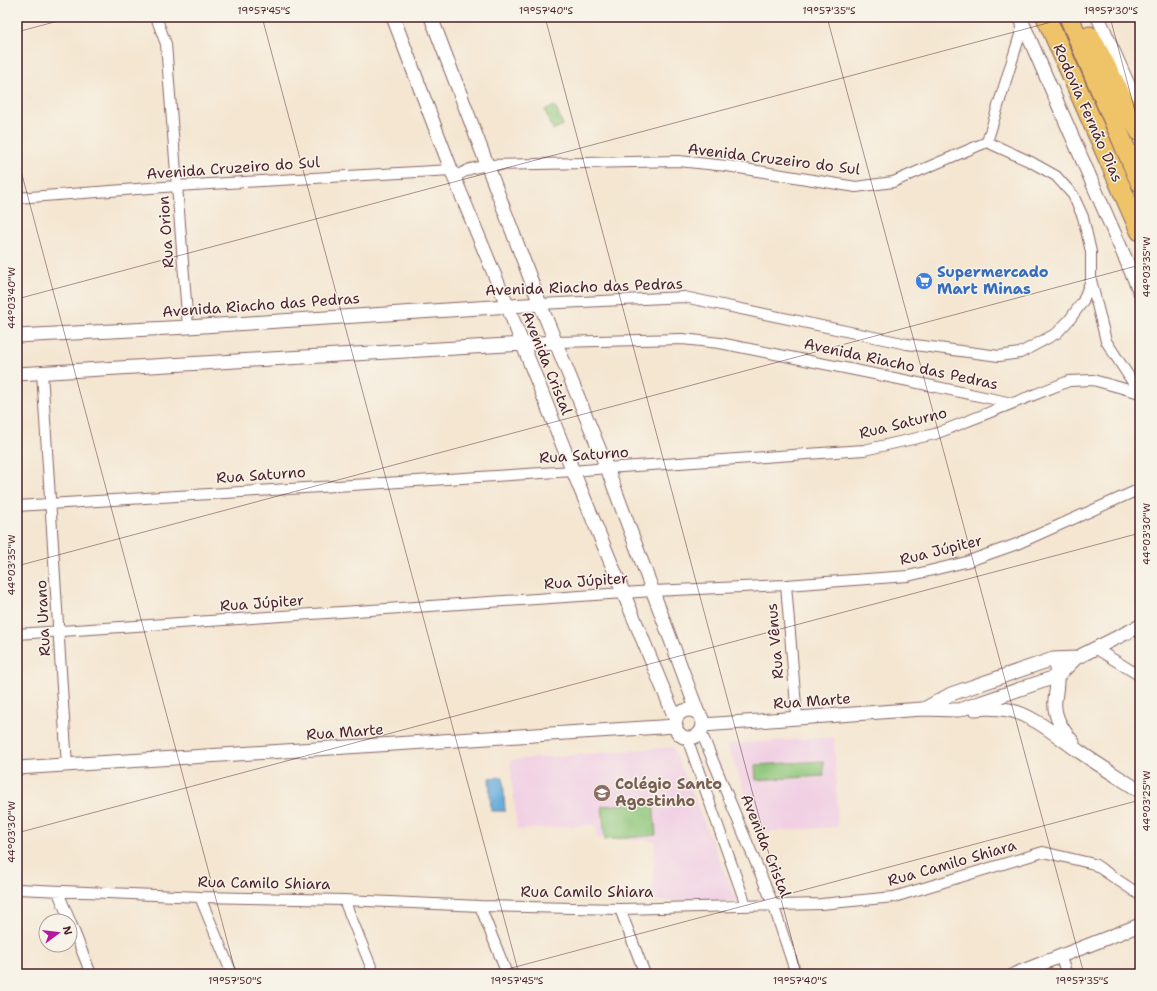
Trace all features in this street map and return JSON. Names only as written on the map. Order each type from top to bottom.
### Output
[{"type":"highway","name":"Rodovia Fernão Dias","points":[[1046,17],[1140,230]]},
{"type":"highway","name":"Rodovia Fernão Dias","points":[[1069,17],[1140,182]]},
{"type":"highway","points":[[1079,17],[1140,132]]},
{"type":"street","name":"Rua Orion","points":[[156,17],[166,44],[188,327]]},
{"type":"street","name":"Avenida Cristal","points":[[393,17],[452,173],[676,723]]},
{"type":"street","name":"Avenida Cristal","points":[[431,17],[540,304],[607,468],[701,723],[773,904],[796,974]]},
{"type":"street","points":[[1098,17],[1140,111]]},
{"type":"street","points":[[987,142],[1022,21]]},
{"type":"street","points":[[1022,21],[1140,292]]},
{"type":"street","name":"Avenida Cruzeiro do Sul","points":[[17,198],[177,186],[452,173],[487,165],[678,161],[727,166],[856,187],[893,182],[987,142]]},
{"type":"street","name":"Avenida Riacho das Pedras","points":[[17,336],[188,327],[507,305],[684,297],[907,344],[999,356],[1020,353],[1057,333],[1070,320],[1083,301],[1091,280],[1091,252],[1083,217],[1073,195],[1056,176],[987,142]]},
{"type":"street","points":[[1091,280],[1106,341],[1139,393]]},
{"type":"street","name":"Avenida Riacho das Pedras","points":[[17,374],[556,342],[682,339],[720,343],[1012,403]]},
{"type":"street","name":"Rua Urano","points":[[42,372],[52,503],[67,766]]},
{"type":"street","name":"Rua Saturno","points":[[17,506],[573,471],[864,450],[935,434],[1068,381],[1093,380],[1139,393]]},
{"type":"street","name":"Rua Júpiter","points":[[17,634],[908,576],[966,562],[1017,544],[1140,489]]},
{"type":"street","name":"Rua Vênus","points":[[786,585],[797,718]]},
{"type":"street","name":"Rua Marte","points":[[701,723],[922,709],[959,710],[1058,676],[1076,658],[1140,626]]},
{"type":"street","points":[[1095,648],[1140,676]]},
{"type":"street","name":"Rua Marte","points":[[922,709],[951,694],[1053,659],[1076,658]]},
{"type":"street","points":[[1053,659],[1058,676],[1055,702],[1058,717],[1064,732],[1081,753]]},
{"type":"street","points":[[959,710],[990,708],[1009,710],[1023,715],[1035,721],[1140,791]]},
{"type":"street","points":[[687,738],[692,738],[701,723],[692,711],[686,711],[680,714],[676,723],[678,732],[687,738],[746,905]]},
{"type":"street","name":"Rua Marte","points":[[17,768],[67,766],[676,723]]},
{"type":"street","name":"Rua Camilo Shiara","points":[[17,889],[58,892],[200,897],[620,909],[773,904],[822,904],[894,897],[1043,852],[1094,864],[1140,896]]},
{"type":"street","points":[[58,892],[67,913]]},
{"type":"street","points":[[200,897],[232,974]]},
{"type":"street","points":[[344,900],[374,974]]},
{"type":"street","points":[[480,906],[507,974]]},
{"type":"street","points":[[620,909],[645,974]]},
{"type":"street","points":[[1015,974],[1140,925]]},
{"type":"street","points":[[78,941],[91,974]]},
{"type":"street","points":[[1060,956],[1067,974]]},
{"type":"shaded area","points":[[834,737],[838,827],[759,832],[727,744]]},
{"type":"shaded area","name":"Colégio Santo Agostinho","points":[[673,747],[737,901],[652,901],[655,841],[597,838],[595,825],[517,830],[510,760]]},
{"type":"green space","points":[[555,106],[563,125],[553,130],[545,110]]},
{"type":"green space","points":[[823,761],[824,776],[756,780],[755,765]]},
{"type":"green space","points":[[653,802],[656,835],[605,840],[602,806]]},
{"type":"water","points":[[503,777],[505,811],[491,811],[489,778]]},
{"type":"place","name":"Supermercado Mart Minas","points":[[924,281]]},
{"type":"place","name":"Colégio Santo Agostinho","points":[[602,793]]}]
